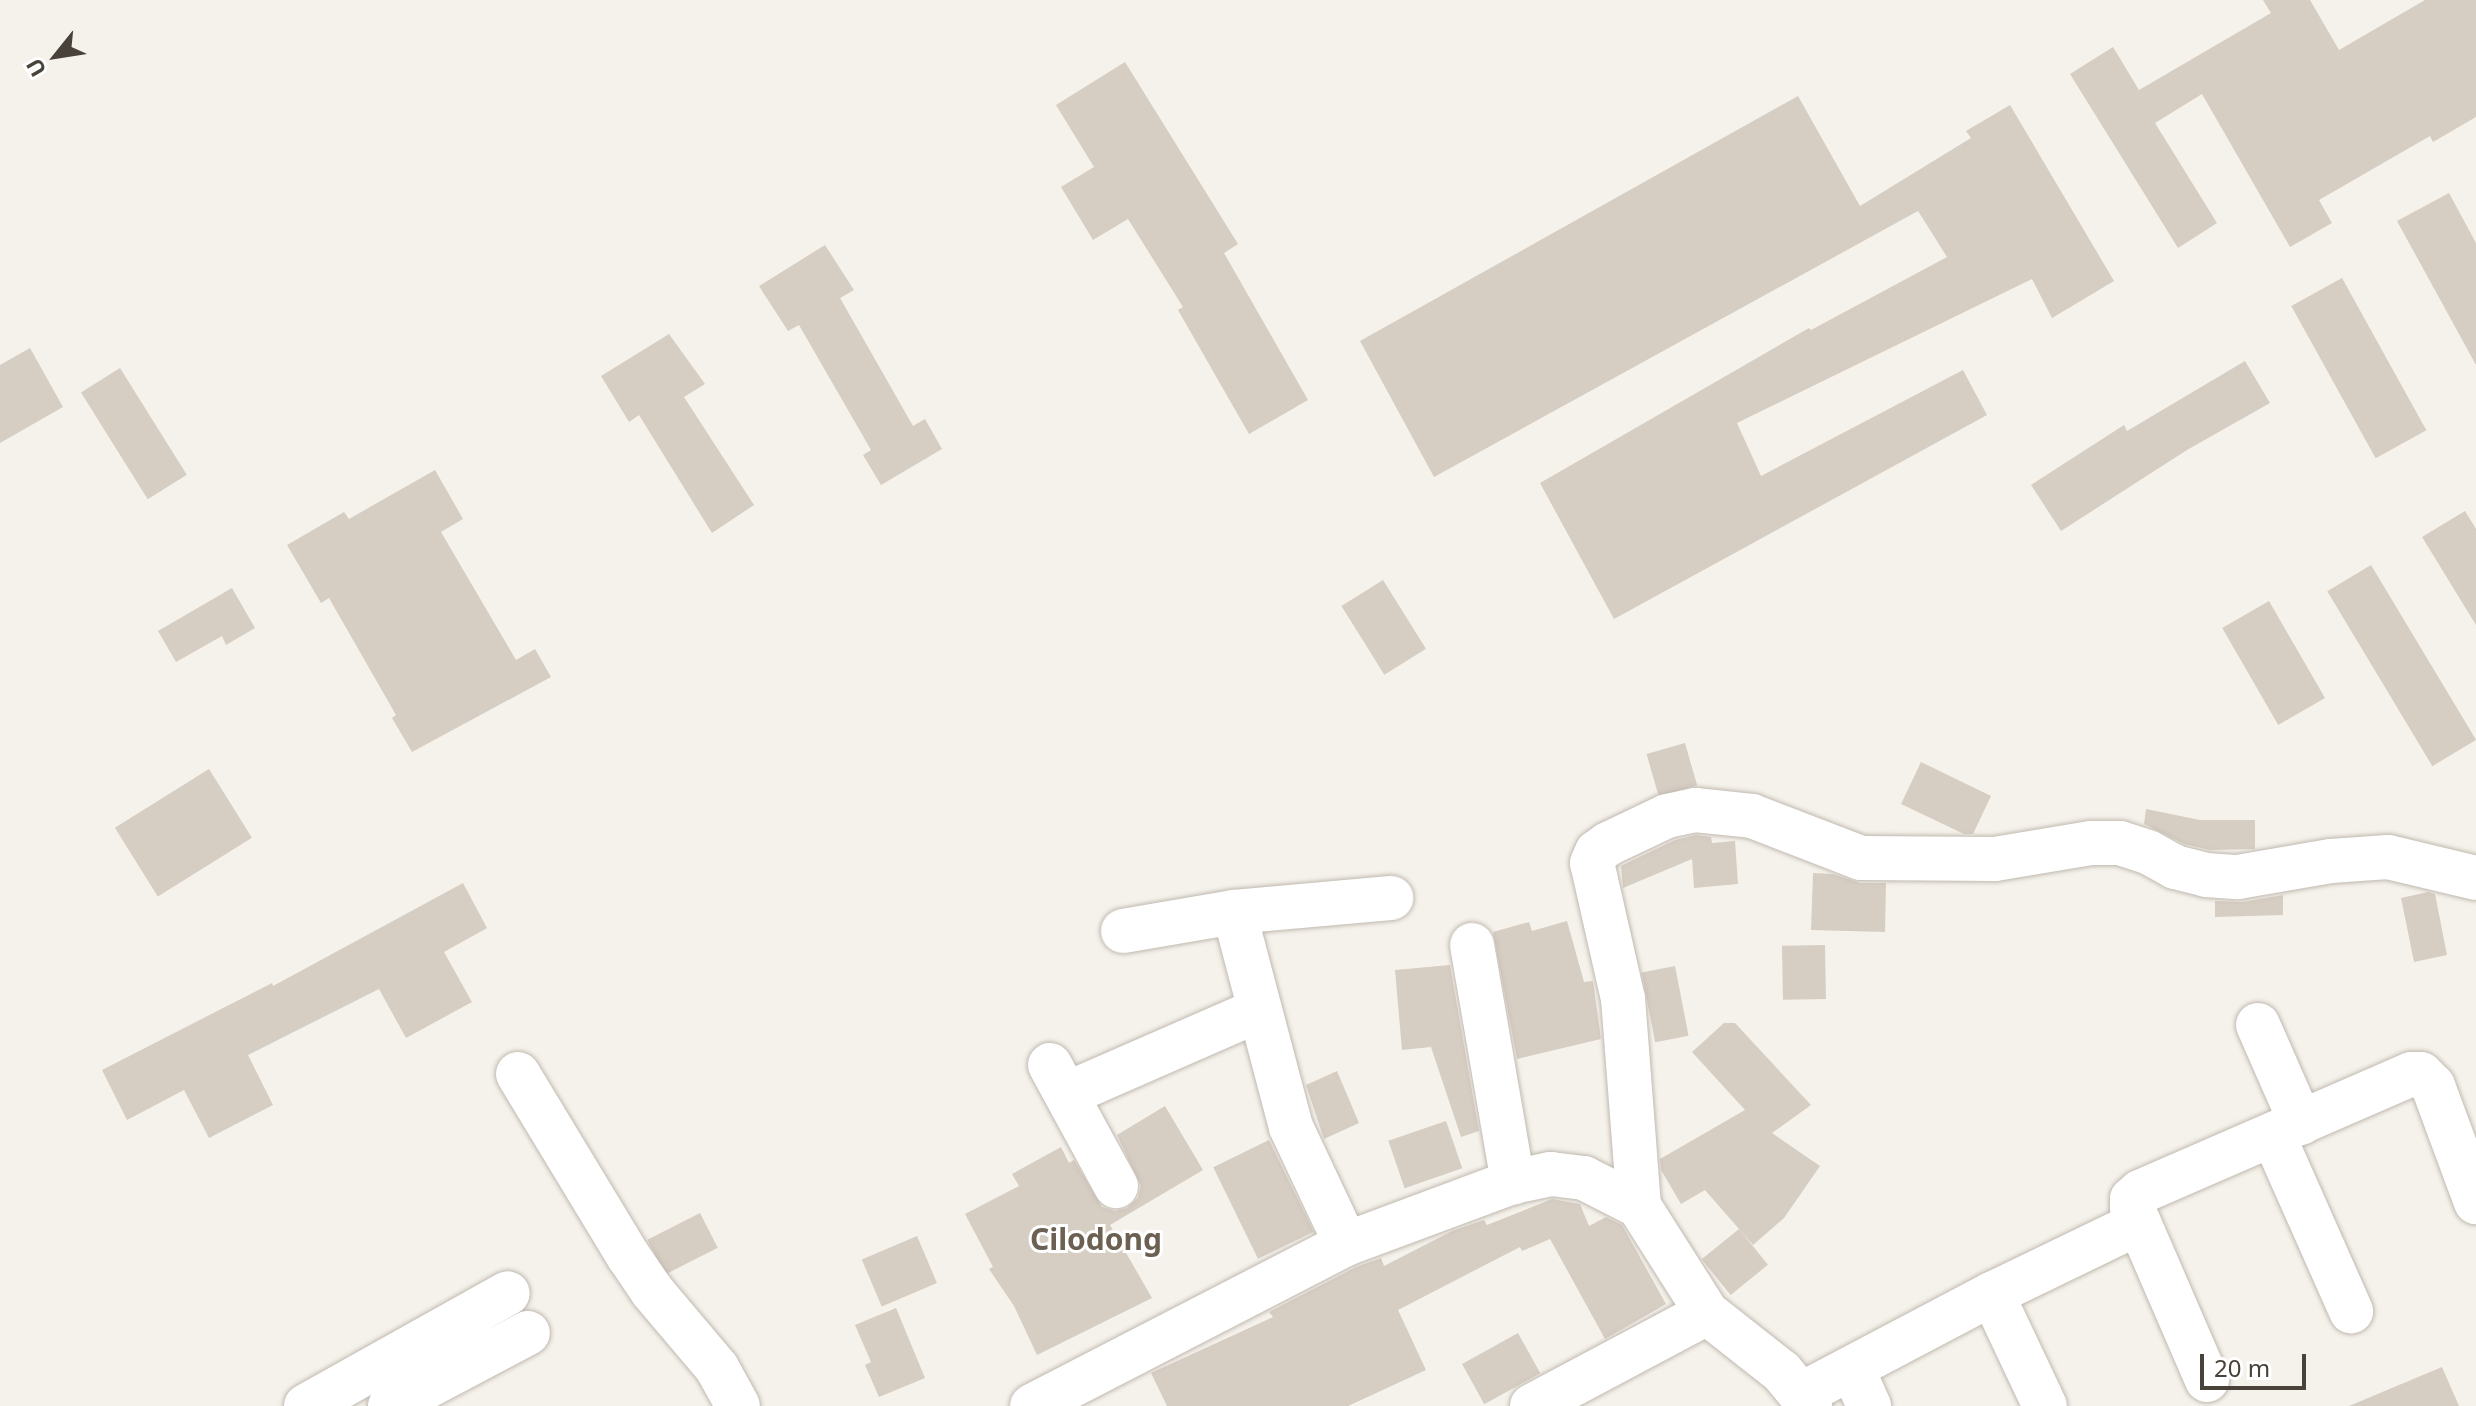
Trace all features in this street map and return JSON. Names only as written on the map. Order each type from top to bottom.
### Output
[{"type":"street","points":[[2139,1223],[1992,1294],[1860,1387],[1806,1400],[1756,1348],[1707,1313],[1639,1206],[1623,999],[1592,863],[1597,852],[1667,816],[1695,810],[1752,816],[1861,858],[1995,859],[2091,843],[2120,843],[2148,852],[2175,867],[2206,875],[2238,877],[2331,861],[2388,857],[2476,878]]},
{"type":"street","points":[[1123,931],[1234,912],[1391,898]]},
{"type":"street","points":[[1234,912],[1291,1127],[1346,1244]]},
{"type":"street","points":[[1472,945],[1513,1182]]},
{"type":"street","points":[[1116,1186],[1058,1080],[1259,1010]]},
{"type":"street","points":[[2258,1025],[2287,1129],[2351,1311]]},
{"type":"street","points":[[518,1074],[629,1257],[652,1291],[717,1368],[738,1406]]},
{"type":"street","points":[[2207,1380],[2139,1223],[2132,1199],[2140,1192],[2411,1074],[2421,1074],[2433,1086],[2476,1202]]},
{"type":"street","points":[[1032,1406],[1346,1244],[1513,1182],[1551,1174],[1584,1178],[1639,1206]]},
{"type":"street","points":[[306,1406],[508,1293]]},
{"type":"street","points":[[1992,1294],[2045,1406]]},
{"type":"street","points":[[1532,1406],[1707,1313]]},
{"type":"street","points":[[390,1406],[528,1333]]},
{"type":"building","points":[[2263,0],[2310,0],[2339,50],[2425,0],[2476,0],[2476,117],[2433,142],[2430,136],[2319,200],[2332,223],[2290,247],[2202,94],[2155,123],[2217,223],[2178,248],[2070,74],[2113,47],[2139,90],[2271,13]]},
{"type":"building","points":[[1125,62],[1238,244],[1224,253],[1308,400],[1249,434],[1178,310],[1183,307],[1128,219],[1093,240],[1061,187],[1094,167],[1056,105]]},
{"type":"building","points":[[1798,96],[1860,206],[1971,138],[1966,131],[2010,105],[2114,281],[2052,318],[2032,279],[1737,423],[1761,476],[1963,370],[1987,415],[1614,619],[1540,483],[1809,328],[1811,330],[1947,257],[1918,211],[1434,477],[1360,341]]},
{"type":"building","points":[[2449,193],[2476,243],[2476,365],[2397,221]]},
{"type":"building","points":[[825,245],[854,290],[840,298],[913,426],[925,419],[942,449],[881,485],[863,455],[871,450],[799,325],[788,331],[759,286]]},
{"type":"building","points":[[2342,278],[2426,430],[2376,458],[2291,306]]},
{"type":"building","points":[[669,334],[705,384],[684,397],[754,505],[712,533],[639,415],[629,422],[601,376]]},
{"type":"building","points":[[30,348],[63,407],[0,443],[0,365]]},
{"type":"building","points":[[2245,361],[2270,403],[2187,450],[2061,531],[2031,485],[2124,425],[2127,431]]},
{"type":"building","points":[[120,368],[187,475],[148,499],[81,392]]},
{"type":"building","points":[[435,470],[463,519],[441,532],[516,660],[535,649],[551,677],[412,752],[392,718],[396,715],[329,598],[321,603],[287,545],[344,512],[349,519]]},
{"type":"building","points":[[2465,511],[2476,529],[2476,625],[2422,537]]},
{"type":"building","points":[[2371,565],[2476,740],[2432,766],[2327,591]]},
{"type":"building","points":[[1383,580],[1426,649],[1384,675],[1341,606]]},
{"type":"building","points":[[232,588],[255,628],[226,645],[222,636],[176,662],[158,631]]},
{"type":"building","points":[[2269,601],[2325,698],[2278,725],[2222,628]]},
{"type":"building","points":[[1685,743],[1697,785],[1659,796],[1647,754]]},
{"type":"building","points":[[1921,762],[1991,796],[1973,834],[1964,834],[1901,804]]},
{"type":"building","points":[[209,769],[252,838],[158,897],[115,828]]},
{"type":"building","points":[[2146,809],[2200,820],[2255,820],[2255,849],[2210,850],[2184,844],[2144,824]]},
{"type":"building","points":[[1696,835],[1711,837],[1712,843],[1735,841],[1738,884],[1694,888],[1692,859],[1623,888],[1621,866],[1675,840]]},
{"type":"building","points":[[1813,873],[1833,874],[1860,883],[1886,883],[1885,932],[1811,930]]},
{"type":"building","points":[[463,883],[487,928],[444,952],[472,1002],[406,1038],[379,989],[248,1055],[273,1105],[209,1138],[184,1090],[127,1120],[102,1070],[272,983],[273,986]]},
{"type":"building","points":[[2428,892],[2435,894],[2447,955],[2414,962],[2401,898]]},
{"type":"building","points":[[2283,895],[2283,915],[2215,917],[2215,901],[2242,902]]},
{"type":"building","points":[[1567,921],[1584,982],[1593,981],[1601,1039],[1517,1059],[1493,932],[1529,922],[1532,931]]},
{"type":"building","points":[[1825,945],[1826,999],[1783,1000],[1782,946]]},
{"type":"building","points":[[1450,965],[1479,1131],[1461,1137],[1431,1047],[1402,1050],[1395,970]]},
{"type":"building","points":[[1675,966],[1689,1036],[1655,1042],[1642,972]]},
{"type":"building","points":[[1724,1023],[1735,1023],[1811,1105],[1772,1133],[1820,1166],[1784,1218],[1753,1245],[1705,1190],[1681,1204],[1661,1170],[1660,1159],[1745,1110],[1692,1052]]},
{"type":"building","points":[[1337,1071],[1359,1123],[1324,1139],[1306,1085]]},
{"type":"building","points":[[1165,1106],[1203,1170],[1110,1225],[1152,1298],[1037,1355],[1014,1306],[989,1269],[993,1267],[965,1214],[1019,1186],[1012,1174],[1061,1147],[1069,1163],[1074,1160],[1102,1207],[1115,1211],[1127,1208],[1138,1198],[1141,1186],[1117,1135]]},
{"type":"building","points":[[1446,1121],[1462,1168],[1405,1188],[1388,1141]]},
{"type":"building","points":[[1269,1140],[1314,1232],[1258,1259],[1213,1167]]},
{"type":"building","points":[[1552,1199],[1580,1204],[1589,1226],[1606,1217],[1622,1225],[1666,1304],[1605,1339],[1550,1239],[1522,1251],[1520,1247],[1398,1310],[1426,1370],[1348,1406],[1167,1406],[1151,1373],[1273,1317],[1269,1312],[1356,1267],[1381,1258],[1384,1266],[1452,1231],[1484,1220],[1487,1225]]},
{"type":"building","points":[[700,1213],[718,1248],[665,1275],[647,1240]]},
{"type":"building","points":[[1739,1229],[1768,1265],[1731,1295],[1702,1259]]},
{"type":"building","points":[[917,1236],[937,1283],[882,1306],[862,1259]]},
{"type":"building","points":[[896,1308],[925,1378],[879,1397],[865,1365],[871,1362],[855,1325]]},
{"type":"building","points":[[1518,1333],[1540,1373],[1484,1404],[1462,1364]]},
{"type":"building","points":[[2442,1367],[2459,1406],[2349,1406]]},
{"type":"district","name":"Cilodong","points":[[1096,1239]]}]
